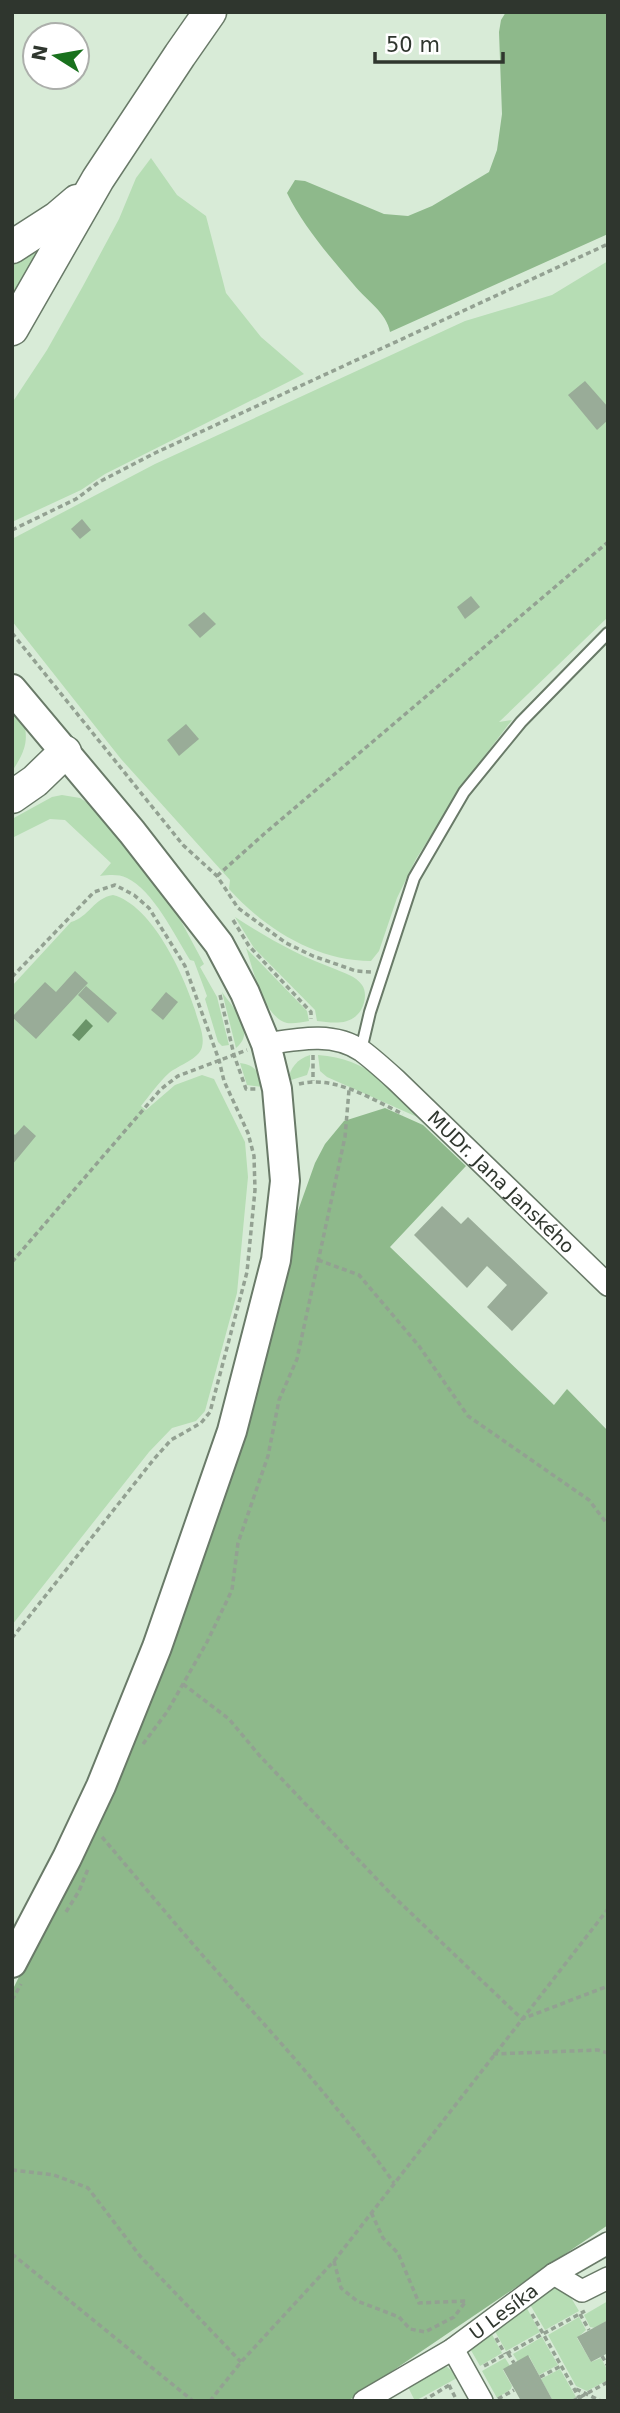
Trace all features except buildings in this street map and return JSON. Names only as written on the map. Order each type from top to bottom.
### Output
[{"type":"main road","points":[[12,329],[98,179],[210,12]]},
{"type":"main road","points":[[12,247],[57,218],[98,179]]},
{"type":"main road","points":[[12,689],[132,832],[219,944],[245,993],[265,1044],[277,1089],[285,1181],[276,1260],[232,1431],[157,1647],[101,1786],[12,1964]]},
{"type":"main road","points":[[12,797],[36,780],[65,752]]},
{"type":"street","points":[[265,1044],[313,1038],[346,1042],[361,1050]]},
{"type":"street","name":"MUDr. Jana Janského","points":[[361,1050],[396,1080],[608,1285]]},
{"type":"street","name":"U Lesíka","points":[[364,2401],[453,2349],[554,2274],[608,2243]]},
{"type":"street","name":"U Lesíka","points":[[554,2274],[582,2291],[608,2278]]},
{"type":"street","name":"U Lesíka","points":[[453,2349],[482,2401]]},
{"type":"lane","points":[[361,1050],[370,1012],[414,878],[464,792],[521,722],[608,633]]},
{"type":"path","points":[[12,530],[76,499],[99,482],[155,453],[608,244]]},
{"type":"path","points":[[217,876],[608,542]]},
{"type":"path","points":[[12,632],[183,845],[217,876],[238,908],[286,943],[313,956],[356,971],[383,972]]},
{"type":"path","points":[[12,977],[94,892],[115,885],[134,895],[149,908],[185,966],[224,1081],[248,1133],[254,1156],[255,1191],[247,1272],[210,1412],[201,1423],[171,1440],[154,1459],[12,1638]]},
{"type":"path","points":[[233,920],[249,946],[311,1012],[313,1080]]},
{"type":"path","points":[[215,987],[246,1089],[277,1089],[313,1080],[328,1082],[411,1117]]},
{"type":"path","points":[[12,1262],[161,1089],[178,1076],[265,1044]]},
{"type":"path","points":[[318,1261],[359,1275],[419,1346],[468,1416],[589,1500],[608,1525]]},
{"type":"path","points":[[183,1684],[229,1719],[259,1755],[391,1894],[522,2020]]},
{"type":"path","points":[[102,1836],[205,1958],[281,2040],[394,2183]]},
{"type":"path","points":[[210,2401],[334,2261],[608,1909]]},
{"type":"path","points":[[522,2020],[608,1986]]},
{"type":"path","points":[[493,2054],[598,2050],[608,2053]]},
{"type":"path","points":[[12,2170],[54,2175],[88,2188],[140,2256],[242,2362]]},
{"type":"path","points":[[334,2261],[341,2288],[357,2301],[400,2317],[410,2329],[425,2332],[454,2317],[466,2301],[419,2303],[398,2253],[383,2238],[371,2212]]},
{"type":"path","points":[[12,2254],[192,2401]]},
{"type":"path","points":[[523,2298],[580,2399]]},
{"type":"path","points":[[479,2368],[589,2308]]},
{"type":"path","points":[[580,2313],[590,2330]]},
{"type":"path","points":[[508,2353],[514,2363]]},
{"type":"path","points":[[602,2356],[608,2366]]},
{"type":"path","points":[[540,2376],[561,2366]]},
{"type":"path","points":[[423,2401],[460,2379]]},
{"type":"path","points":[[573,2401],[608,2382]]},
{"type":"path","points":[[449,2385],[457,2401]]},
{"type":"path","points":[[574,2388],[601,2401]]},
{"type":"path","points":[[496,2400],[514,2390]]},
{"type":"shaded area","points":[[506,12],[608,12],[608,234],[390,332],[385,319],[318,241],[287,193],[295,180],[305,181],[384,214],[408,216],[432,206],[489,172],[497,150],[502,114],[499,32]]},
{"type":"shaded area","points":[[151,158],[177,195],[206,216],[226,293],[261,337],[304,374],[105,474],[81,490],[12,522],[12,403],[47,350],[119,219],[136,178]]},
{"type":"shaded area","points":[[46,239],[12,295],[12,260]]},
{"type":"shaded area","points":[[608,261],[608,617],[499,722],[512,720],[467,779],[416,859],[397,898],[379,951],[371,961],[351,960],[311,949],[275,929],[243,904],[229,889],[230,880],[121,759],[12,621],[12,539],[155,464],[465,321],[552,295]]},
{"type":"shaded area","points":[[12,703],[23,721],[26,737],[22,753],[12,771]]},
{"type":"shaded area","points":[[62,795],[80,798],[100,811],[174,908],[204,964],[200,967],[217,997],[229,1045],[222,1046],[218,1042],[205,999],[207,996],[194,961],[190,960],[163,914],[146,892],[124,877],[100,876],[111,863],[65,820],[50,819],[12,838],[12,819],[52,797]]},
{"type":"shaded area","points":[[113,895],[127,901],[141,912],[164,943],[190,995],[203,1038],[197,1055],[169,1073],[141,1106],[146,1110],[175,1085],[202,1075],[214,1079],[245,1142],[248,1177],[237,1293],[205,1411],[196,1421],[172,1428],[149,1452],[12,1625],[12,986],[71,922],[101,900]]},
{"type":"shaded area","points":[[235,917],[283,946],[357,979],[365,991],[361,1010],[347,1021],[317,1021],[315,1010],[254,948]]},
{"type":"shaded area","points":[[246,948],[307,1011],[309,1021],[287,1023],[271,1012],[260,991]]},
{"type":"shaded area","points":[[222,992],[244,1027],[242,1041],[236,1048]]},
{"type":"shaded area","points":[[86,1019],[93,1026],[79,1041],[72,1035]]},
{"type":"shaded area","points":[[310,1055],[307,1075],[288,1081],[295,1065]]},
{"type":"shaded area","points":[[318,1055],[365,1068],[389,1086],[424,1120],[327,1077],[320,1071]]},
{"type":"shaded area","points":[[240,1063],[256,1070],[263,1087],[247,1085]]},
{"type":"shaded area","points":[[385,1108],[423,1125],[466,1166],[390,1247],[554,1405],[567,1389],[608,1431],[608,2225],[348,2401],[12,2401],[12,1991],[41,1932],[244,1435],[277,1311],[294,1222],[315,1163],[325,1144],[344,1121]]},
{"type":"shaded area","points":[[558,2285],[567,2291],[579,2311],[545,2330],[528,2301],[546,2288]]},
{"type":"shaded area","points":[[608,2301],[608,2320],[595,2328],[590,2327],[584,2315]]},
{"type":"shaded area","points":[[524,2303],[540,2332],[506,2351],[492,2326]]},
{"type":"shaded area","points":[[579,2317],[586,2330],[577,2338],[591,2362],[601,2358],[608,2371],[608,2380],[587,2391],[576,2386],[548,2335]]},
{"type":"shaded area","points":[[488,2327],[502,2353],[480,2366],[468,2345]]},
{"type":"shaded area","points":[[542,2337],[558,2365],[539,2375],[529,2356],[518,2362],[513,2354]]},
{"type":"shaded area","points":[[505,2358],[510,2366],[503,2370],[512,2386],[497,2398],[482,2371]]},
{"type":"shaded area","points":[[447,2367],[457,2378],[415,2401],[408,2387],[439,2368]]},
{"type":"shaded area","points":[[560,2369],[576,2397],[571,2401],[553,2401],[541,2379]]}]
